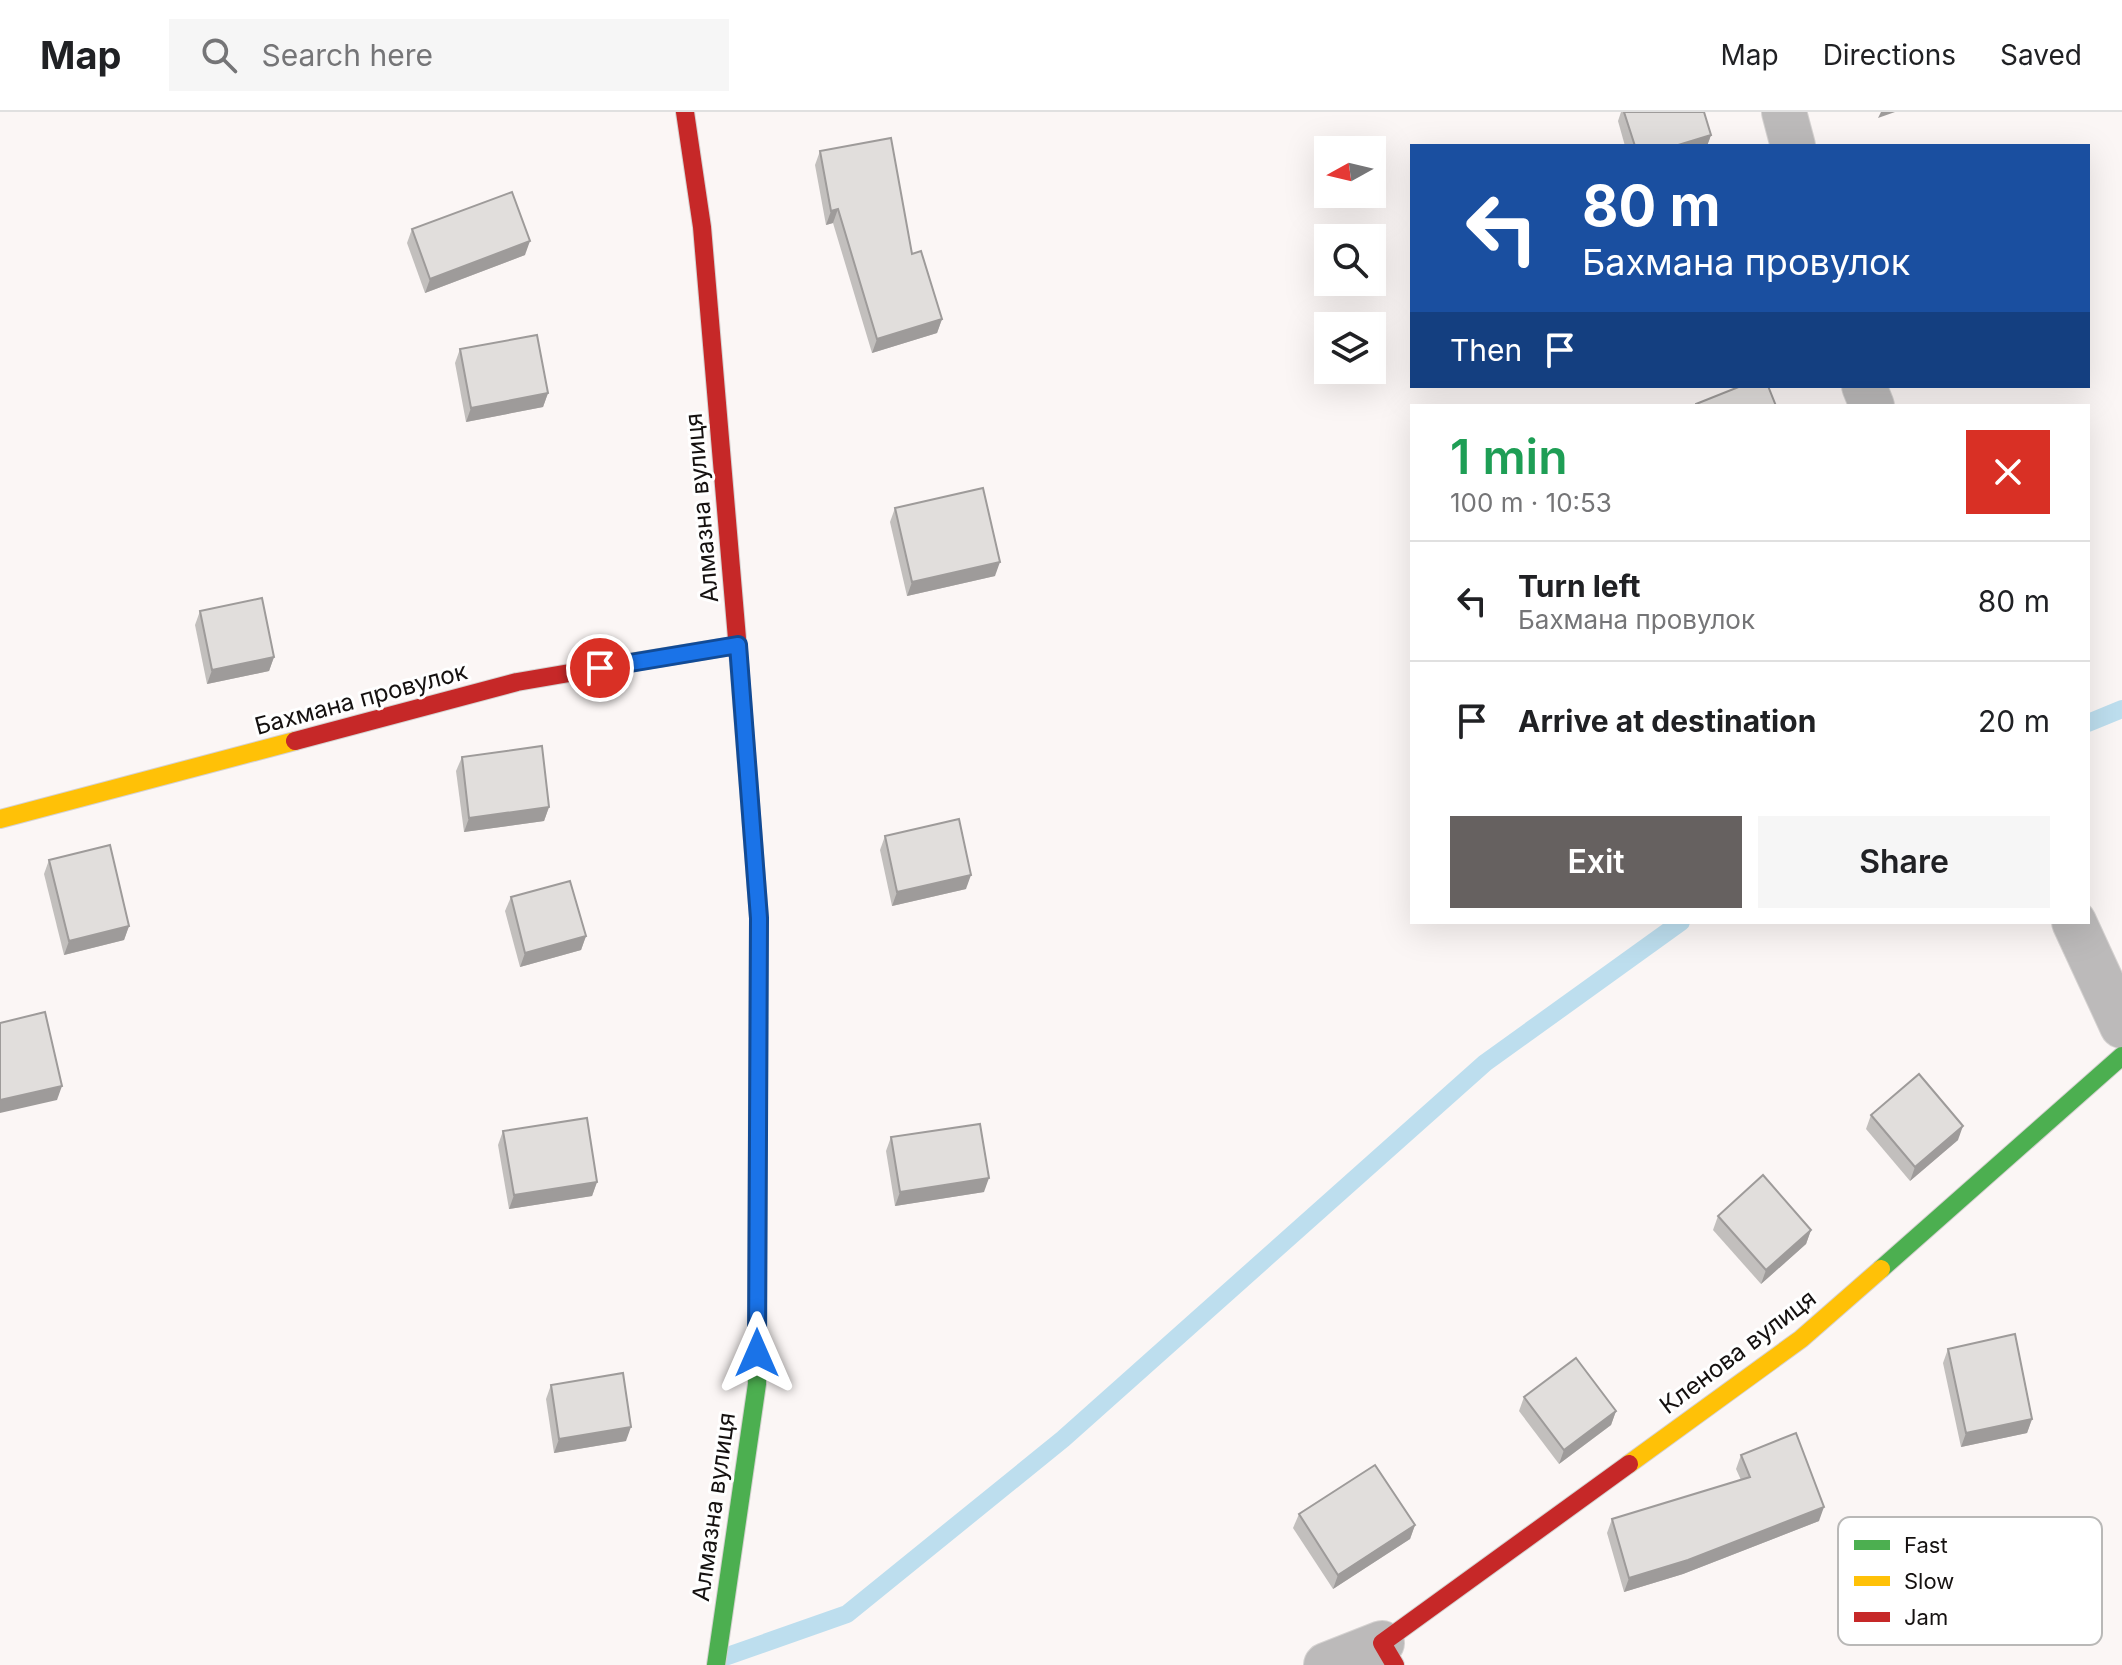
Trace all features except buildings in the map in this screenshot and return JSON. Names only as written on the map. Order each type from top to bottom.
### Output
[{"type":"street","name":"Алмазна вулиця","points":[[685,112],[702,227],[759,918],[757,1384],[716,1665]]},
{"type":"street","points":[[1784,112],[1792,144]]},
{"type":"street","name":"Бахмана провулок","points":[[0,819],[517,682],[738,645]]},
{"type":"street","points":[[2075,924],[2122,1026]]},
{"type":"street","name":"Кленова вулиця","points":[[1389,1654],[1801,1339],[2122,1056]]},
{"type":"street","points":[[1326,1665],[1389,1654]]},
{"type":"waterway","points":[[2090,722],[2122,709]]},
{"type":"waterway","points":[[719,1659],[847,1614],[1063,1439],[1485,1063],[1678,924]]},
{"type":"traffic: fast","points":[[1881,1269],[2122,1056]]},
{"type":"traffic: fast","points":[[716,1665],[757,1384],[757,1280]]},
{"type":"traffic: slow","points":[[622,664],[738,645]]},
{"type":"traffic: slow","points":[[739,662],[759,918],[757,1280]]},
{"type":"traffic: slow","points":[[0,819],[295,741]]},
{"type":"traffic: slow","points":[[1629,1464],[1801,1339],[1881,1269]]},
{"type":"traffic: jam","points":[[685,112],[702,227],[739,662]]},
{"type":"traffic: jam","points":[[295,741],[517,682],[622,664]]},
{"type":"traffic: jam","points":[[1395,1665],[1382,1643],[1629,1464]]},
{"type":"route","points":[[600,668],[738,645],[759,918],[757,1353]]}]
